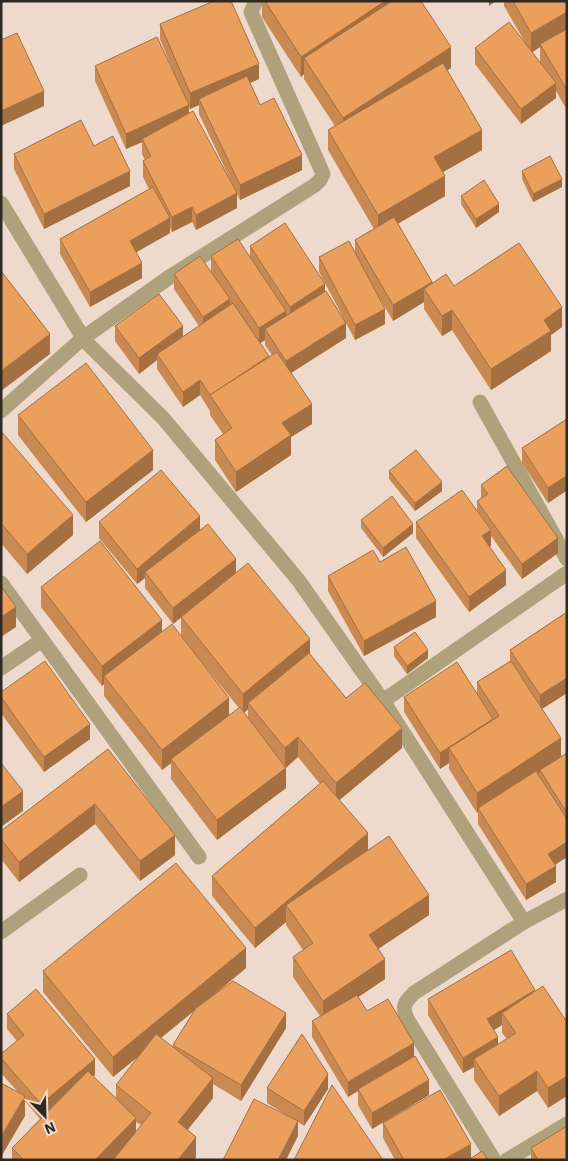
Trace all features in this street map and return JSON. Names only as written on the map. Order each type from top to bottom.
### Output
[{"type":"street","points":[[1,411],[83,338],[171,276],[320,180],[323,174],[251,12],[256,1]]},
{"type":"street","points":[[1,203],[83,338],[163,418],[299,580],[383,701],[524,922]]},
{"type":"street","points":[[480,402],[567,560]]},
{"type":"street","points":[[383,701],[567,573]]},
{"type":"street","points":[[1,582],[199,857]]},
{"type":"street","points":[[1,668],[42,640]]},
{"type":"street","points":[[1,932],[80,875]]},
{"type":"street","points":[[494,1160],[407,1019],[403,1009],[404,1004],[414,993],[524,922],[567,899]]},
{"type":"street","points":[[507,1160],[567,1124]]},
{"type":"building","points":[[214,1],[231,1],[259,64],[190,93],[160,24]]},
{"type":"building","points":[[265,1],[385,1],[301,57]]},
{"type":"building","points":[[392,1],[421,1],[451,47],[343,118],[304,58]]},
{"type":"building","points":[[513,1],[567,1],[567,12],[531,33]]},
{"type":"building","points":[[509,22],[556,83],[521,109],[475,48]]},
{"type":"building","points":[[567,29],[567,90],[540,44]]},
{"type":"building","points":[[17,33],[44,91],[1,111],[1,40]]},
{"type":"building","points":[[157,37],[189,105],[126,134],[95,66]]},
{"type":"building","points":[[443,63],[482,130],[434,157],[445,176],[378,215],[328,130]]},
{"type":"building","points":[[247,76],[260,105],[274,98],[302,155],[240,185],[199,99]]},
{"type":"building","points":[[193,111],[237,193],[196,215],[192,207],[172,217],[143,161],[151,156],[142,139]]},
{"type":"building","points":[[81,120],[94,146],[113,136],[130,171],[44,214],[14,154]]},
{"type":"building","points":[[550,156],[562,179],[533,194],[522,171]]},
{"type":"building","points":[[484,180],[499,204],[476,219],[461,196]]},
{"type":"building","points":[[153,187],[170,218],[130,241],[142,263],[90,292],[60,239]]},
{"type":"building","points":[[394,217],[432,282],[393,305],[355,240]]},
{"type":"building","points":[[285,223],[325,284],[290,307],[250,246]]},
{"type":"building","points":[[238,239],[286,311],[259,328],[211,256]]},
{"type":"building","points":[[349,241],[385,309],[355,325],[319,257]]},
{"type":"building","points":[[519,243],[562,307],[544,320],[551,331],[491,369],[452,310],[442,316],[424,289],[446,274],[454,286]]},
{"type":"building","points":[[200,256],[230,299],[203,317],[174,274]]},
{"type":"building","points":[[1,271],[50,334],[1,371]]},
{"type":"building","points":[[326,291],[346,323],[286,361],[265,329]]},
{"type":"building","points":[[159,294],[183,326],[139,358],[115,326]]},
{"type":"building","points":[[233,303],[269,356],[210,395],[200,380],[183,392],[157,354]]},
{"type":"building","points":[[277,352],[312,404],[282,423],[291,435],[236,472],[215,440],[232,428],[210,395]]},
{"type":"building","points":[[86,363],[153,450],[86,502],[18,415]]},
{"type":"building","points":[[567,419],[567,476],[548,488],[522,448]]},
{"type":"building","points":[[1,431],[73,515],[27,554],[1,523]]},
{"type":"building","points":[[416,450],[442,482],[415,503],[389,471]]},
{"type":"building","points":[[507,466],[558,538],[522,564],[477,501],[488,494],[481,485]]},
{"type":"building","points":[[161,470],[200,516],[137,569],[99,522]]},
{"type":"building","points":[[462,490],[491,530],[482,536],[506,570],[469,597],[416,522]]},
{"type":"building","points":[[392,496],[413,524],[383,548],[361,520]]},
{"type":"building","points":[[208,524],[236,559],[173,608],[145,572]]},
{"type":"building","points":[[100,541],[162,620],[102,666],[41,587]]},
{"type":"building","points":[[406,547],[436,601],[364,641],[328,576],[373,550],[380,562]]},
{"type":"building","points":[[248,563],[310,639],[243,694],[181,617]]},
{"type":"building","points":[[1,586],[16,607],[1,617]]},
{"type":"building","points":[[567,612],[567,678],[540,695],[510,650]]},
{"type":"building","points":[[172,624],[229,698],[162,750],[104,676]]},
{"type":"building","points":[[415,632],[428,650],[407,666],[394,647]]},
{"type":"building","points":[[309,653],[346,698],[365,683],[402,728],[336,783],[298,737],[285,748],[248,703]]},
{"type":"building","points":[[45,661],[90,724],[44,757],[1,697],[1,692]]},
{"type":"building","points":[[511,661],[561,738],[477,793],[449,748],[499,716],[477,682]]},
{"type":"building","points":[[457,662],[493,719],[440,753],[404,697]]},
{"type":"building","points":[[240,707],[286,768],[217,820],[171,759]]},
{"type":"building","points":[[108,749],[175,835],[140,861],[95,804],[19,862],[1,839],[1,831]]},
{"type":"building","points":[[567,753],[567,813],[540,770]]},
{"type":"building","points":[[1,763],[23,791],[1,807]]},
{"type":"building","points":[[536,771],[567,819],[567,842],[548,854],[556,866],[526,884],[478,808]]},
{"type":"building","points":[[323,781],[368,833],[255,928],[212,876]]},
{"type":"building","points":[[389,836],[429,895],[369,935],[385,959],[323,1001],[293,957],[313,943],[286,905]]},
{"type":"building","points":[[176,863],[246,948],[113,1057],[43,971]]},
{"type":"building","points":[[511,950],[535,990],[487,1019],[498,1037],[463,1058],[428,999]]},
{"type":"building","points":[[233,981],[286,1013],[241,1085],[173,1045],[196,1008]]},
{"type":"building","points":[[543,986],[567,1022],[567,1076],[548,1088],[537,1071],[499,1096],[474,1059],[516,1033],[502,1013]]},
{"type":"building","points":[[36,989],[95,1059],[41,1104],[1,1058],[1,1054],[24,1035],[7,1014]]},
{"type":"building","points":[[357,995],[367,1011],[388,999],[414,1043],[348,1082],[312,1021]]},
{"type":"building","points":[[156,1034],[213,1078],[178,1122],[196,1137],[178,1160],[113,1160],[151,1113],[116,1085]]},
{"type":"building","points":[[302,1034],[328,1074],[304,1111],[267,1088]]},
{"type":"building","points":[[415,1056],[429,1080],[372,1113],[358,1089]]},
{"type":"building","points":[[88,1071],[136,1118],[95,1160],[24,1160],[12,1148]]},
{"type":"building","points":[[1,1083],[25,1096],[1,1137]]},
{"type":"building","points":[[332,1085],[383,1160],[294,1160]]},
{"type":"building","points":[[440,1090],[471,1144],[443,1160],[404,1160],[383,1123]]},
{"type":"building","points":[[254,1099],[298,1121],[278,1160],[223,1160]]},
{"type":"building","points":[[567,1126],[567,1160],[538,1160],[531,1148]]},
{"type":"building","points":[[482,1151],[488,1160],[468,1160]]}]
